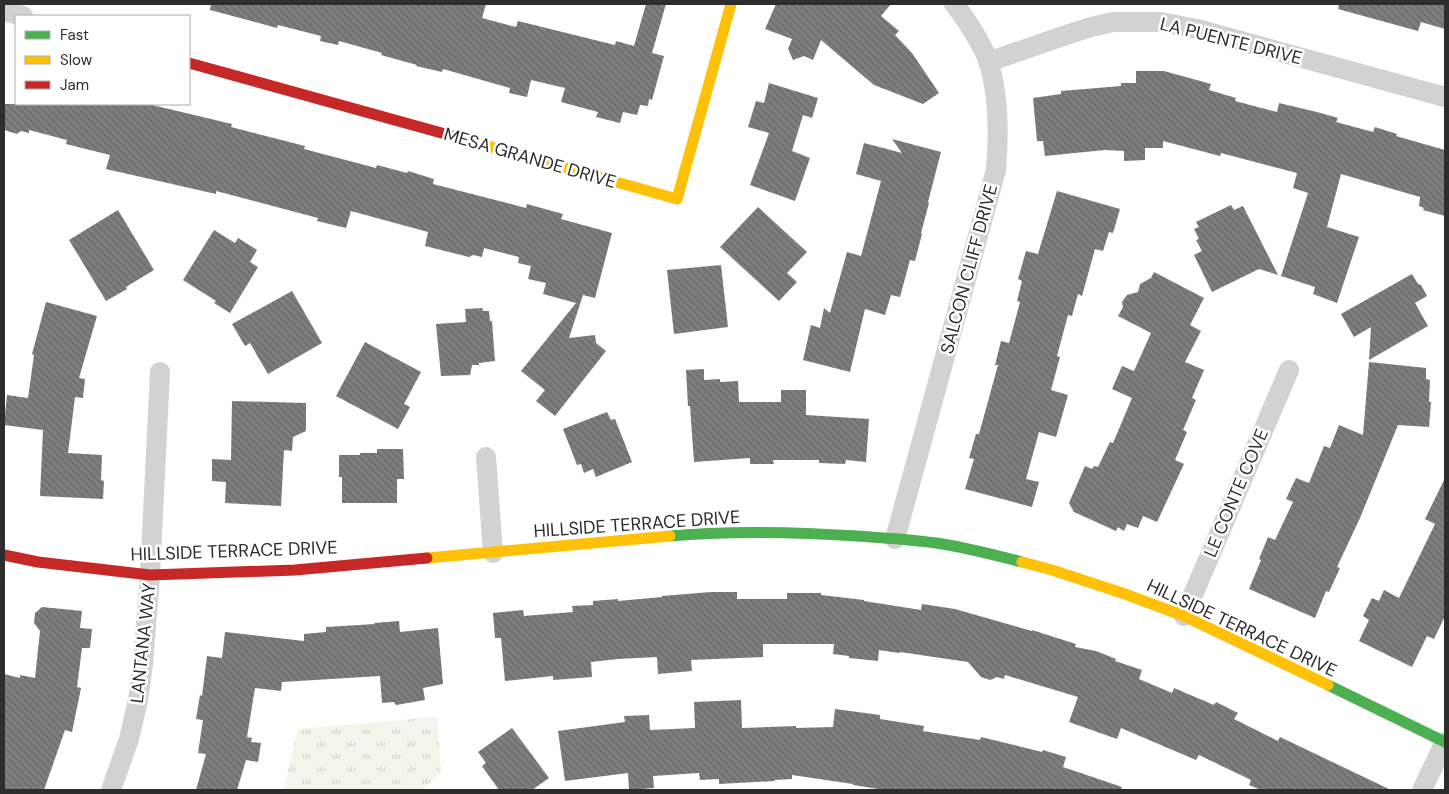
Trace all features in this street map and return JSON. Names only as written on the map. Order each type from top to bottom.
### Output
[{"type":"street","name":"MESA GRANDE DRIVE","points":[[190,62],[677,199],[731,4]]},
{"type":"street","name":"SALCON CLIFF DRIVE","points":[[895,539],[996,170],[998,125],[988,62],[974,34],[954,4]]},
{"type":"street","points":[[4,11],[19,15]]},
{"type":"street","name":"LA PUENTE DRIVE","points":[[988,62],[1091,27],[1127,21],[1161,22],[1197,29],[1445,97]]},
{"type":"street","name":"LE CONTE COVE","points":[[1184,616],[1289,370]]},
{"type":"street","name":"LANTANA WAY","points":[[111,790],[129,739],[138,700],[143,664],[150,575],[160,372]]},
{"type":"street","points":[[486,457],[493,553]]},
{"type":"street","name":"HILLSIDE TERRACE DRIVE","points":[[4,555],[38,562],[150,575],[295,570],[702,533],[808,533],[936,544],[979,551],[1092,582],[1184,616],[1445,742]]},
{"type":"street","points":[[1422,790],[1445,742]]},
{"type":"green space","points":[[437,717],[441,773],[421,790],[283,790],[298,729]]},
{"type":"building","points":[[211,4],[486,4],[482,18],[516,27],[518,21],[615,45],[616,41],[634,46],[646,4],[666,4],[652,53],[664,56],[652,100],[649,99],[648,106],[640,105],[637,115],[623,112],[620,123],[596,117],[598,112],[561,102],[565,88],[531,80],[527,97],[509,93],[510,88],[443,69],[442,72],[416,66],[381,55],[382,53],[339,41],[338,45],[320,41],[321,36],[278,25],[277,28],[210,10]]},
{"type":"building","points":[[776,4],[891,4],[881,16],[899,31],[895,35],[912,53],[939,93],[923,104],[874,85],[821,40],[813,60],[804,56],[793,60],[788,49],[792,39],[765,29]]},
{"type":"building","points":[[1339,4],[1445,4],[1445,29],[1421,22],[1418,31],[1338,9]]},
{"type":"building","points":[[1136,71],[1164,71],[1211,84],[1209,90],[1236,98],[1235,101],[1277,112],[1279,103],[1338,118],[1336,122],[1373,132],[1375,127],[1397,134],[1396,136],[1445,150],[1445,216],[1423,210],[1424,208],[1419,206],[1420,197],[1341,174],[1327,227],[1359,237],[1337,303],[1313,294],[1315,287],[1281,276],[1308,193],[1293,188],[1297,173],[1221,153],[1220,156],[1163,141],[1163,148],[1145,148],[1145,160],[1124,161],[1124,151],[1105,150],[1045,156],[1043,141],[1037,141],[1033,98],[1061,94],[1061,91],[1121,86],[1121,83],[1136,83]]},
{"type":"building","points":[[769,83],[818,98],[812,118],[803,115],[792,151],[810,158],[795,201],[750,185],[769,133],[748,127],[756,101],[764,103]]},
{"type":"building","points":[[4,104],[152,105],[232,124],[231,127],[305,146],[304,149],[376,168],[377,165],[407,173],[408,171],[434,179],[433,184],[526,208],[527,204],[563,214],[561,219],[612,233],[595,298],[583,295],[569,338],[595,335],[596,343],[606,351],[555,416],[536,401],[545,390],[521,371],[576,303],[543,294],[546,283],[528,279],[531,266],[518,263],[519,257],[484,248],[482,257],[473,255],[469,257],[425,246],[428,232],[351,211],[346,228],[317,221],[318,218],[216,191],[216,194],[106,169],[110,155],[66,144],[67,140],[29,130],[29,133],[21,131],[17,134],[4,130]]},
{"type":"building","points":[[892,139],[941,152],[915,261],[910,260],[900,297],[891,295],[885,315],[865,309],[850,372],[803,360],[811,325],[820,328],[824,308],[830,313],[847,252],[861,256],[881,181],[856,174],[864,143],[902,153]]},
{"type":"building","points":[[1057,191],[1120,209],[1113,233],[1109,232],[1103,251],[1095,249],[1082,296],[1078,294],[1072,316],[1068,315],[1057,356],[1060,357],[1051,390],[1068,395],[1056,437],[1039,432],[1026,479],[1039,482],[1032,507],[965,489],[974,459],[969,458],[976,434],[979,434],[998,365],[995,365],[1001,341],[1009,343],[1020,302],[1017,301],[1022,281],[1018,279],[1026,251],[1038,254]]},
{"type":"building","points":[[1231,205],[1234,210],[1243,206],[1278,275],[1259,269],[1212,292],[1194,255],[1202,251],[1196,240],[1199,239],[1194,229],[1199,227],[1196,222]]},
{"type":"building","points":[[758,207],[807,252],[787,273],[797,282],[779,301],[720,247]]},
{"type":"building","points":[[118,210],[154,270],[106,301],[69,240]]},
{"type":"building","points":[[214,230],[235,243],[238,238],[257,250],[250,262],[258,267],[230,313],[214,303],[216,301],[183,280]]},
{"type":"building","points":[[721,265],[728,327],[674,334],[667,270]]},
{"type":"building","points":[[1154,272],[1204,298],[1190,325],[1201,331],[1185,362],[1204,370],[1192,398],[1196,400],[1183,430],[1187,432],[1175,460],[1184,464],[1157,522],[1143,516],[1138,528],[1127,524],[1124,531],[1118,527],[1116,531],[1074,512],[1069,503],[1085,466],[1092,469],[1094,466],[1098,467],[1110,442],[1113,443],[1132,398],[1112,389],[1122,366],[1134,371],[1151,333],[1118,316],[1123,307],[1122,302],[1127,295],[1138,292],[1140,284],[1151,278]]},
{"type":"building","points":[[1412,274],[1427,296],[1415,303],[1428,326],[1369,360],[1371,327],[1354,337],[1341,314]]},
{"type":"building","points":[[292,291],[322,343],[268,374],[250,343],[245,346],[232,324]]},
{"type":"building","points":[[46,302],[97,316],[79,378],[85,379],[83,398],[75,397],[68,453],[102,455],[101,480],[104,481],[103,499],[40,496],[43,430],[4,425],[7,395],[28,398],[34,355],[32,354]]},
{"type":"building","points":[[482,308],[483,311],[489,311],[490,321],[492,321],[495,361],[472,365],[470,375],[441,376],[436,324],[466,322],[465,309]]},
{"type":"building","points":[[365,342],[421,372],[404,404],[410,407],[398,429],[336,396]]},
{"type":"building","points":[[1369,362],[1426,368],[1426,379],[1430,380],[1429,427],[1398,425],[1360,518],[1337,567],[1340,568],[1329,592],[1326,591],[1315,618],[1249,589],[1268,537],[1275,540],[1293,502],[1286,499],[1296,478],[1309,483],[1324,446],[1330,448],[1339,425],[1363,435]]},
{"type":"building","points":[[704,369],[704,380],[720,379],[720,382],[738,381],[739,402],[781,402],[781,390],[806,390],[806,415],[869,419],[866,462],[846,460],[845,464],[819,463],[819,460],[773,460],[774,464],[750,464],[750,458],[694,462],[686,370]]},
{"type":"building","points":[[232,401],[306,403],[306,431],[293,437],[292,451],[284,450],[281,506],[225,503],[226,482],[212,481],[212,459],[231,460]]},
{"type":"building","points":[[607,412],[611,420],[615,419],[632,462],[596,477],[593,469],[584,473],[581,464],[577,465],[563,429]]},
{"type":"building","points":[[377,449],[403,449],[404,479],[397,479],[397,503],[342,503],[342,477],[339,477],[339,455],[377,453]]},
{"type":"building","points":[[1445,478],[1445,616],[1434,639],[1427,636],[1412,667],[1359,641],[1369,620],[1363,616],[1372,598],[1379,601],[1384,590],[1399,598],[1435,524],[1425,519]]},
{"type":"building","points":[[711,592],[737,592],[737,599],[787,599],[787,593],[821,593],[821,595],[921,610],[922,604],[955,609],[1032,630],[1076,644],[1075,647],[1096,651],[1116,659],[1115,661],[1142,670],[1139,679],[1172,693],[1174,688],[1214,705],[1216,702],[1238,713],[1234,719],[1278,741],[1280,737],[1391,790],[1261,790],[1249,785],[1251,780],[1199,755],[1196,760],[1121,728],[1117,739],[1069,722],[1078,697],[1005,675],[1004,679],[997,677],[990,680],[981,677],[968,662],[900,652],[879,650],[878,661],[833,654],[834,644],[763,644],[763,657],[691,660],[692,671],[658,674],[657,657],[618,659],[591,662],[592,677],[553,680],[553,676],[505,681],[501,638],[495,638],[493,613],[523,610],[524,616],[573,612],[572,606],[593,605],[593,601],[618,599],[618,601]]},
{"type":"building","points":[[42,607],[82,611],[80,628],[92,629],[90,648],[82,648],[77,687],[81,688],[72,732],[65,730],[44,790],[4,790],[4,674],[20,678],[20,675],[35,678],[40,631],[34,623],[35,613]]},
{"type":"building","points":[[399,621],[400,632],[438,628],[443,684],[423,688],[425,700],[396,705],[394,702],[382,703],[380,676],[282,682],[281,691],[255,688],[247,737],[252,738],[251,742],[261,743],[258,762],[246,760],[237,790],[196,790],[206,754],[198,753],[203,720],[196,719],[200,695],[202,696],[207,656],[222,658],[225,632],[304,641],[304,634],[326,632],[326,627]]},
{"type":"building","points":[[741,700],[742,728],[833,727],[835,709],[880,715],[880,719],[924,726],[923,731],[980,740],[981,737],[1042,752],[1043,750],[1066,757],[1063,767],[1122,787],[1121,790],[885,790],[792,775],[792,779],[719,784],[719,779],[700,780],[699,773],[653,776],[654,788],[629,790],[628,773],[565,781],[558,731],[625,722],[624,716],[649,715],[650,730],[695,728],[694,702]]},
{"type":"building","points":[[512,728],[549,778],[532,790],[499,790],[482,766],[486,763],[478,752]]},
{"type":"traffic: fast","points":[[670,536],[764,532],[896,539],[958,547],[1022,562]]},
{"type":"traffic: fast","points":[[1328,685],[1445,742]]},
{"type":"traffic: slow","points":[[456,137],[677,199],[731,4]]},
{"type":"traffic: slow","points":[[427,558],[670,536]]},
{"type":"traffic: slow","points":[[1022,562],[1125,594],[1184,616],[1328,685]]},
{"type":"traffic: jam","points":[[190,63],[456,137]]},
{"type":"traffic: jam","points":[[4,555],[38,562],[150,575],[295,570],[427,558]]}]
